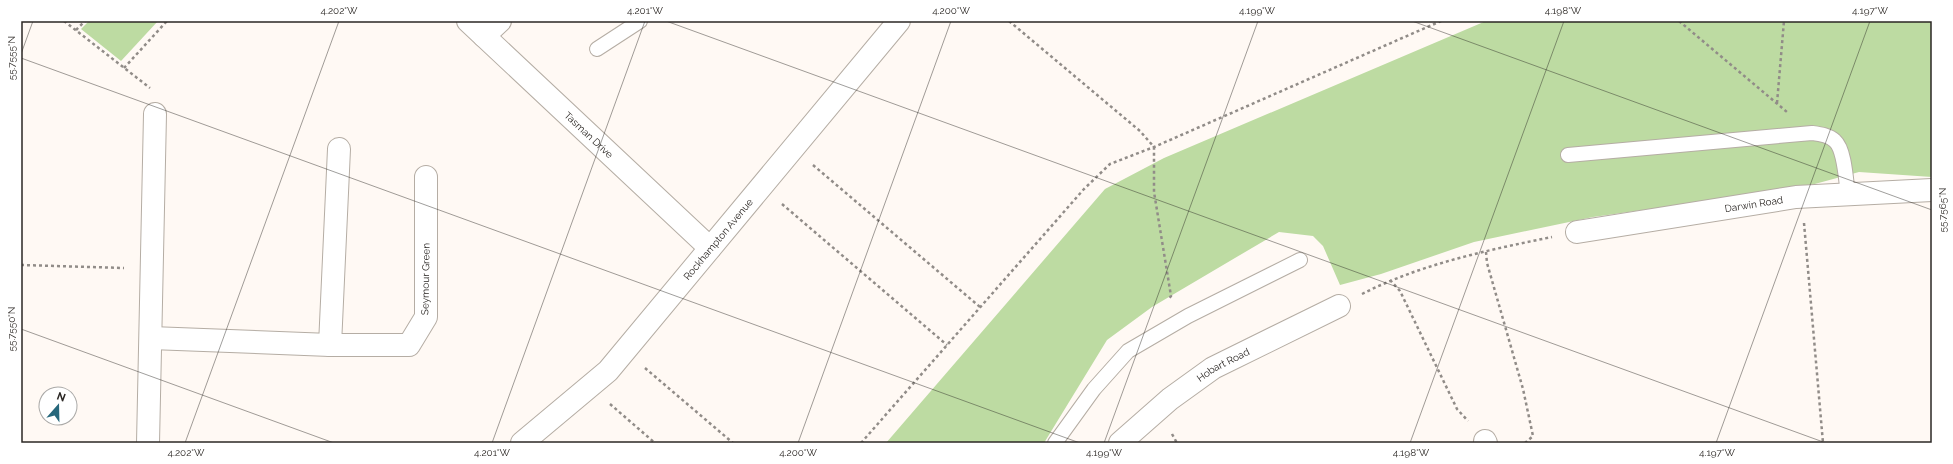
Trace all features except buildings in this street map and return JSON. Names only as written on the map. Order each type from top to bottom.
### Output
[{"type":"street","name":"Tasman Drive","points":[[468,21],[710,248]]},
{"type":"street","points":[[484,36],[500,21]]},
{"type":"street","name":"Rockhampton Avenue","points":[[522,443],[608,371],[899,21]]},
{"type":"street","points":[[148,443],[155,114]]},
{"type":"street","points":[[330,345],[339,149]]},
{"type":"street","name":"Seymour Green","points":[[151,338],[330,345],[409,345],[426,317],[426,177]]},
{"type":"street","name":"Darwin Road","points":[[1577,232],[1802,197],[1932,190]]},
{"type":"street","name":"Hobart Road","points":[[1120,443],[1170,399],[1213,368],[1339,306]]},
{"type":"lane","points":[[596,49],[640,21]]},
{"type":"lane","points":[[1568,155],[1812,133],[1824,135],[1835,141],[1841,149],[1848,195]]},
{"type":"lane","points":[[1055,443],[1094,388],[1128,351],[1188,316],[1300,260]]},
{"type":"path","points":[[64,21],[154,91]]},
{"type":"path","points":[[76,30],[85,21]]},
{"type":"path","points":[[124,68],[167,21]]},
{"type":"path","points":[[1009,21],[1140,131],[1154,147],[1154,192],[1171,296],[1159,315],[1152,337]]},
{"type":"path","points":[[861,443],[1084,189],[1110,164],[1154,147],[1440,21]]},
{"type":"path","points":[[1679,21],[1812,133]]},
{"type":"path","points":[[1777,103],[1784,21]]},
{"type":"path","points":[[793,148],[980,307]]},
{"type":"path","points":[[761,186],[947,345]]},
{"type":"path","points":[[1802,197],[1823,443]]},
{"type":"path","points":[[1339,306],[1390,280],[1486,252],[1577,232]]},
{"type":"path","points":[[1486,252],[1487,263],[1523,389],[1533,436],[1525,443]]},
{"type":"path","points":[[21,265],[152,269]]},
{"type":"path","points":[[1390,280],[1400,291],[1456,409],[1486,442]]},
{"type":"path","points":[[624,351],[734,443]]},
{"type":"path","points":[[589,386],[656,443]]},
{"type":"green space","points":[[89,21],[158,21],[121,61],[81,29]]},
{"type":"green space","points":[[1486,21],[1932,21],[1932,177],[1859,172],[1800,188],[1593,217],[1474,242],[1381,274],[1340,285],[1323,246],[1313,236],[1279,232],[1152,307],[1107,340],[1044,443],[886,443],[1105,189],[1164,158]]}]
